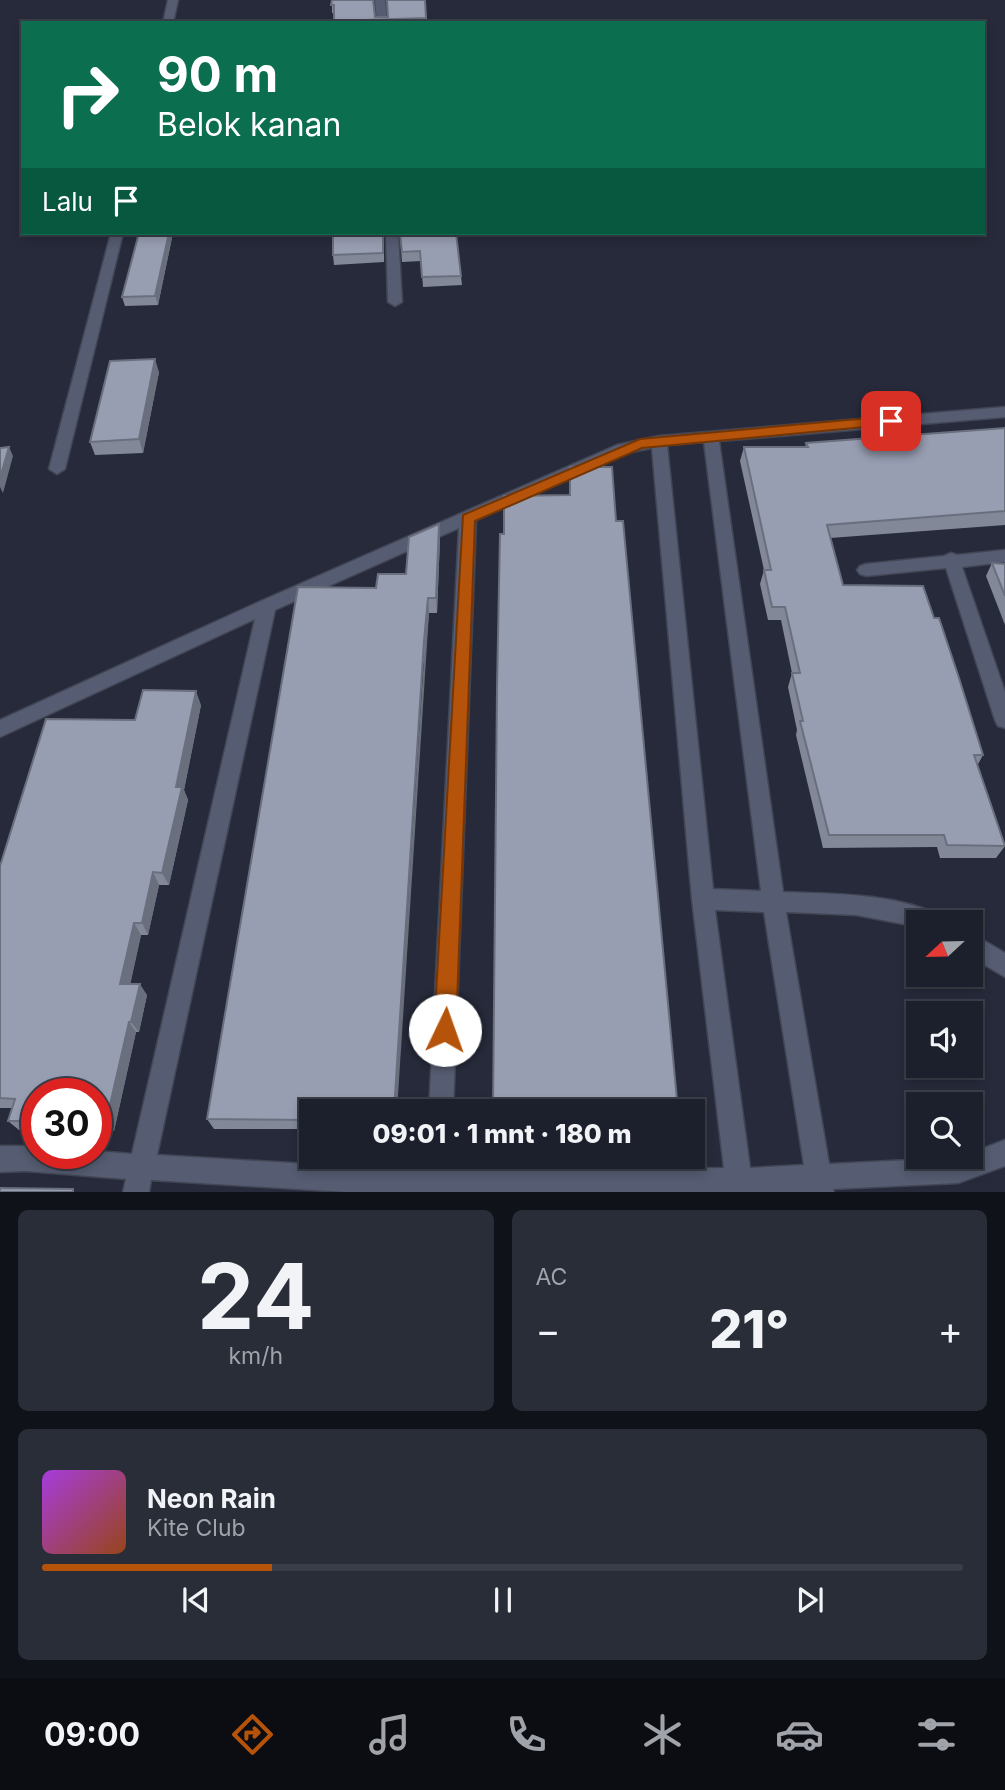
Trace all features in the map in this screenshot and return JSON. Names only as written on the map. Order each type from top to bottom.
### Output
[{"type":"street","points":[[168,21],[173,0]]},
{"type":"street","points":[[380,0],[382,21]]},
{"type":"street","points":[[57,469],[116,235]]},
{"type":"street","points":[[392,235],[394,302]]},
{"type":"street","points":[[1,730],[267,606],[622,449],[659,441],[1005,412]]},
{"type":"street","points":[[711,438],[773,900],[819,1184]]},
{"type":"street","points":[[659,441],[703,899],[739,1186]]},
{"type":"street","points":[[442,1099],[468,518]]},
{"type":"street","points":[[866,570],[951,559],[1005,556]]},
{"type":"street","points":[[951,559],[1005,720]]},
{"type":"street","points":[[139,1180],[267,606]]},
{"type":"street","points":[[703,899],[856,905],[906,914]]},
{"type":"street","points":[[984,953],[1005,967]]},
{"type":"street","points":[[0,1159],[26,1158],[139,1180],[438,1188],[819,1184],[958,1170],[1005,1153]]},
{"type":"street","points":[[438,1188],[439,1169]]},
{"type":"building","points":[[332,0],[373,0],[375,17],[388,17],[387,0],[425,0],[426,18],[334,21]]},
{"type":"building","points":[[138,235],[169,235],[155,296],[122,297]]},
{"type":"building","points":[[333,235],[383,235],[383,253],[333,255]]},
{"type":"building","points":[[400,235],[456,235],[461,276],[422,277],[420,251],[402,252]]},
{"type":"building","points":[[155,359],[139,439],[90,442],[110,361]]},
{"type":"building","points":[[1005,428],[1005,511],[827,525],[843,585],[923,586],[934,618],[939,618],[959,678],[983,755],[974,755],[1005,846],[947,845],[944,835],[829,835],[800,721],[803,721],[792,673],[800,673],[785,607],[772,607],[764,570],[771,570],[744,447],[808,447],[806,443]]},
{"type":"building","points":[[9,447],[0,478],[0,448]]},
{"type":"building","points":[[570,467],[612,467],[616,521],[623,521],[677,1099],[493,1099],[497,688],[500,534],[504,534],[504,496],[570,495]]},
{"type":"building","points":[[439,524],[436,598],[428,598],[424,641],[395,1099],[299,1099],[299,1120],[207,1119],[298,587],[376,588],[378,574],[406,574],[409,537]]},
{"type":"building","points":[[992,563],[1005,564],[1005,596]]},
{"type":"building","points":[[143,690],[196,691],[176,787],[182,787],[162,873],[153,872],[142,923],[134,923],[120,984],[140,984],[112,1096],[112,1078],[21,1078],[21,1121],[8,1121],[15,1099],[0,1098],[0,866],[46,719],[135,720]]},
{"type":"building","points":[[0,1188],[73,1189],[73,1192],[0,1192]]},
{"type":"route","points":[[445,1030],[468,518],[622,449],[640,444],[891,421]]}]
